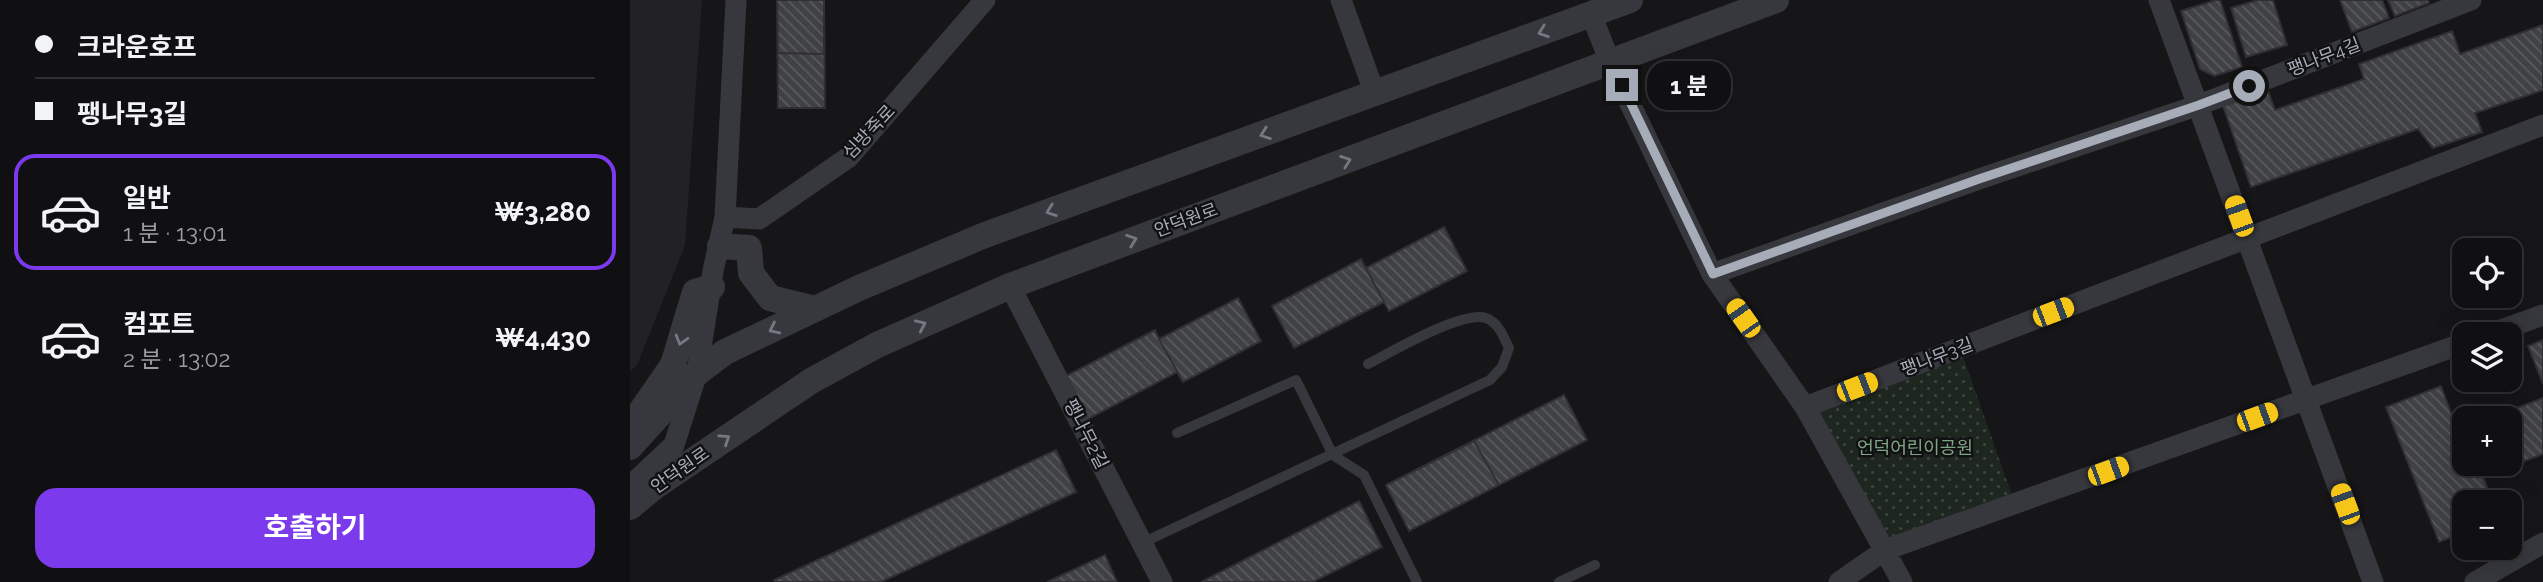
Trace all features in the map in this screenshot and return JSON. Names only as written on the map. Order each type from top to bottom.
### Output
[{"type":"street","points":[[630,486],[674,445],[697,373],[713,271],[725,217],[736,0]]},
{"type":"street","name":"심방죽로","points":[[725,217],[759,219],[849,157],[985,0]]},
{"type":"street","points":[[1341,0],[1375,94]]},
{"type":"street","points":[[632,436],[697,373],[725,352],[815,309],[985,235],[1630,0]]},
{"type":"street","name":"안덕원로","points":[[630,507],[654,487],[811,381],[877,345],[1010,286],[1776,0]]},
{"type":"street","points":[[2159,0],[2374,582]]},
{"type":"street","name":"팽나무4길","points":[[1713,274],[1979,179],[2199,105],[2471,0]]},
{"type":"street","points":[[1591,14],[1611,62],[1713,274],[1805,407],[1902,582]]},
{"type":"street","points":[[2247,238],[2543,125]]},
{"type":"street","name":"팽나무3길","points":[[1805,407],[2247,238]]},
{"type":"street","points":[[720,246],[749,247],[751,273],[770,298],[815,309]]},
{"type":"street","name":"팽나무2길","points":[[1010,286],[1162,582]]},
{"type":"street","points":[[632,436],[673,365],[695,292],[712,287]]},
{"type":"street","points":[[1839,582],[1885,550],[2452,347]]},
{"type":"street","points":[[2475,582],[2543,543]]},
{"type":"lane","points":[[1142,543],[1490,380],[1502,367],[1508,348],[1499,327],[1484,317],[1458,319],[1368,364]]},
{"type":"lane","points":[[1177,433],[1296,380],[1333,455],[1364,475],[1414,581]]},
{"type":"lane","points":[[1559,582],[1595,565]]},
{"type":"shaded area","points":[[630,0],[702,0],[685,245],[637,365],[630,371]]},
{"type":"green space","name":"언덕어린이공원","points":[[1960,348],[2015,504],[1882,545],[1805,407]]},
{"type":"building","points":[[777,0],[824,0],[825,108],[778,108]]},
{"type":"building","points":[[777,0],[824,0],[824,54],[778,53]]},
{"type":"building","points":[[2220,0],[2242,67],[2214,76],[2200,69],[2181,11]]},
{"type":"building","points":[[2258,0],[2273,0],[2287,45],[2246,57],[2231,8]]},
{"type":"building","points":[[2340,0],[2382,0],[2389,18],[2352,32]]},
{"type":"building","points":[[2388,0],[2428,0],[2429,3],[2395,16]]},
{"type":"building","points":[[2543,25],[2543,90],[2475,113],[2482,132],[2433,148],[2418,129],[2251,187],[2223,106],[2268,91],[2275,110],[2364,79],[2359,64],[2452,31],[2460,54]]},
{"type":"building","points":[[1444,227],[1467,271],[1389,311],[1384,302],[1294,348],[1272,306],[1361,259],[1366,268]]},
{"type":"building","points":[[1361,259],[1384,302],[1294,348],[1272,306]]},
{"type":"building","points":[[1238,298],[1261,341],[1183,382],[1177,372],[1088,419],[1066,376],[1155,330],[1159,339]]},
{"type":"building","points":[[1238,298],[1261,341],[1183,382],[1159,339]]},
{"type":"building","points":[[2543,340],[2543,384],[2528,346]]},
{"type":"building","points":[[2441,386],[2452,415],[2452,476],[2486,476],[2483,477],[2488,490],[2452,490],[2452,537],[2439,542],[2386,407]]},
{"type":"building","points":[[1564,395],[1587,440],[1409,531],[1386,485]]},
{"type":"building","points":[[2543,398],[2543,454],[2522,462],[2522,406]]},
{"type":"building","points":[[1474,441],[1499,485],[1409,531],[1386,485]]},
{"type":"building","points":[[1056,450],[1076,492],[881,582],[774,580]]},
{"type":"building","points":[[1359,501],[1382,547],[1313,582],[1201,582]]},
{"type":"building","points":[[1105,555],[1117,582],[1047,582]]},
{"type":"route","points":[[1622,85],[1713,274],[2249,86]]}]
